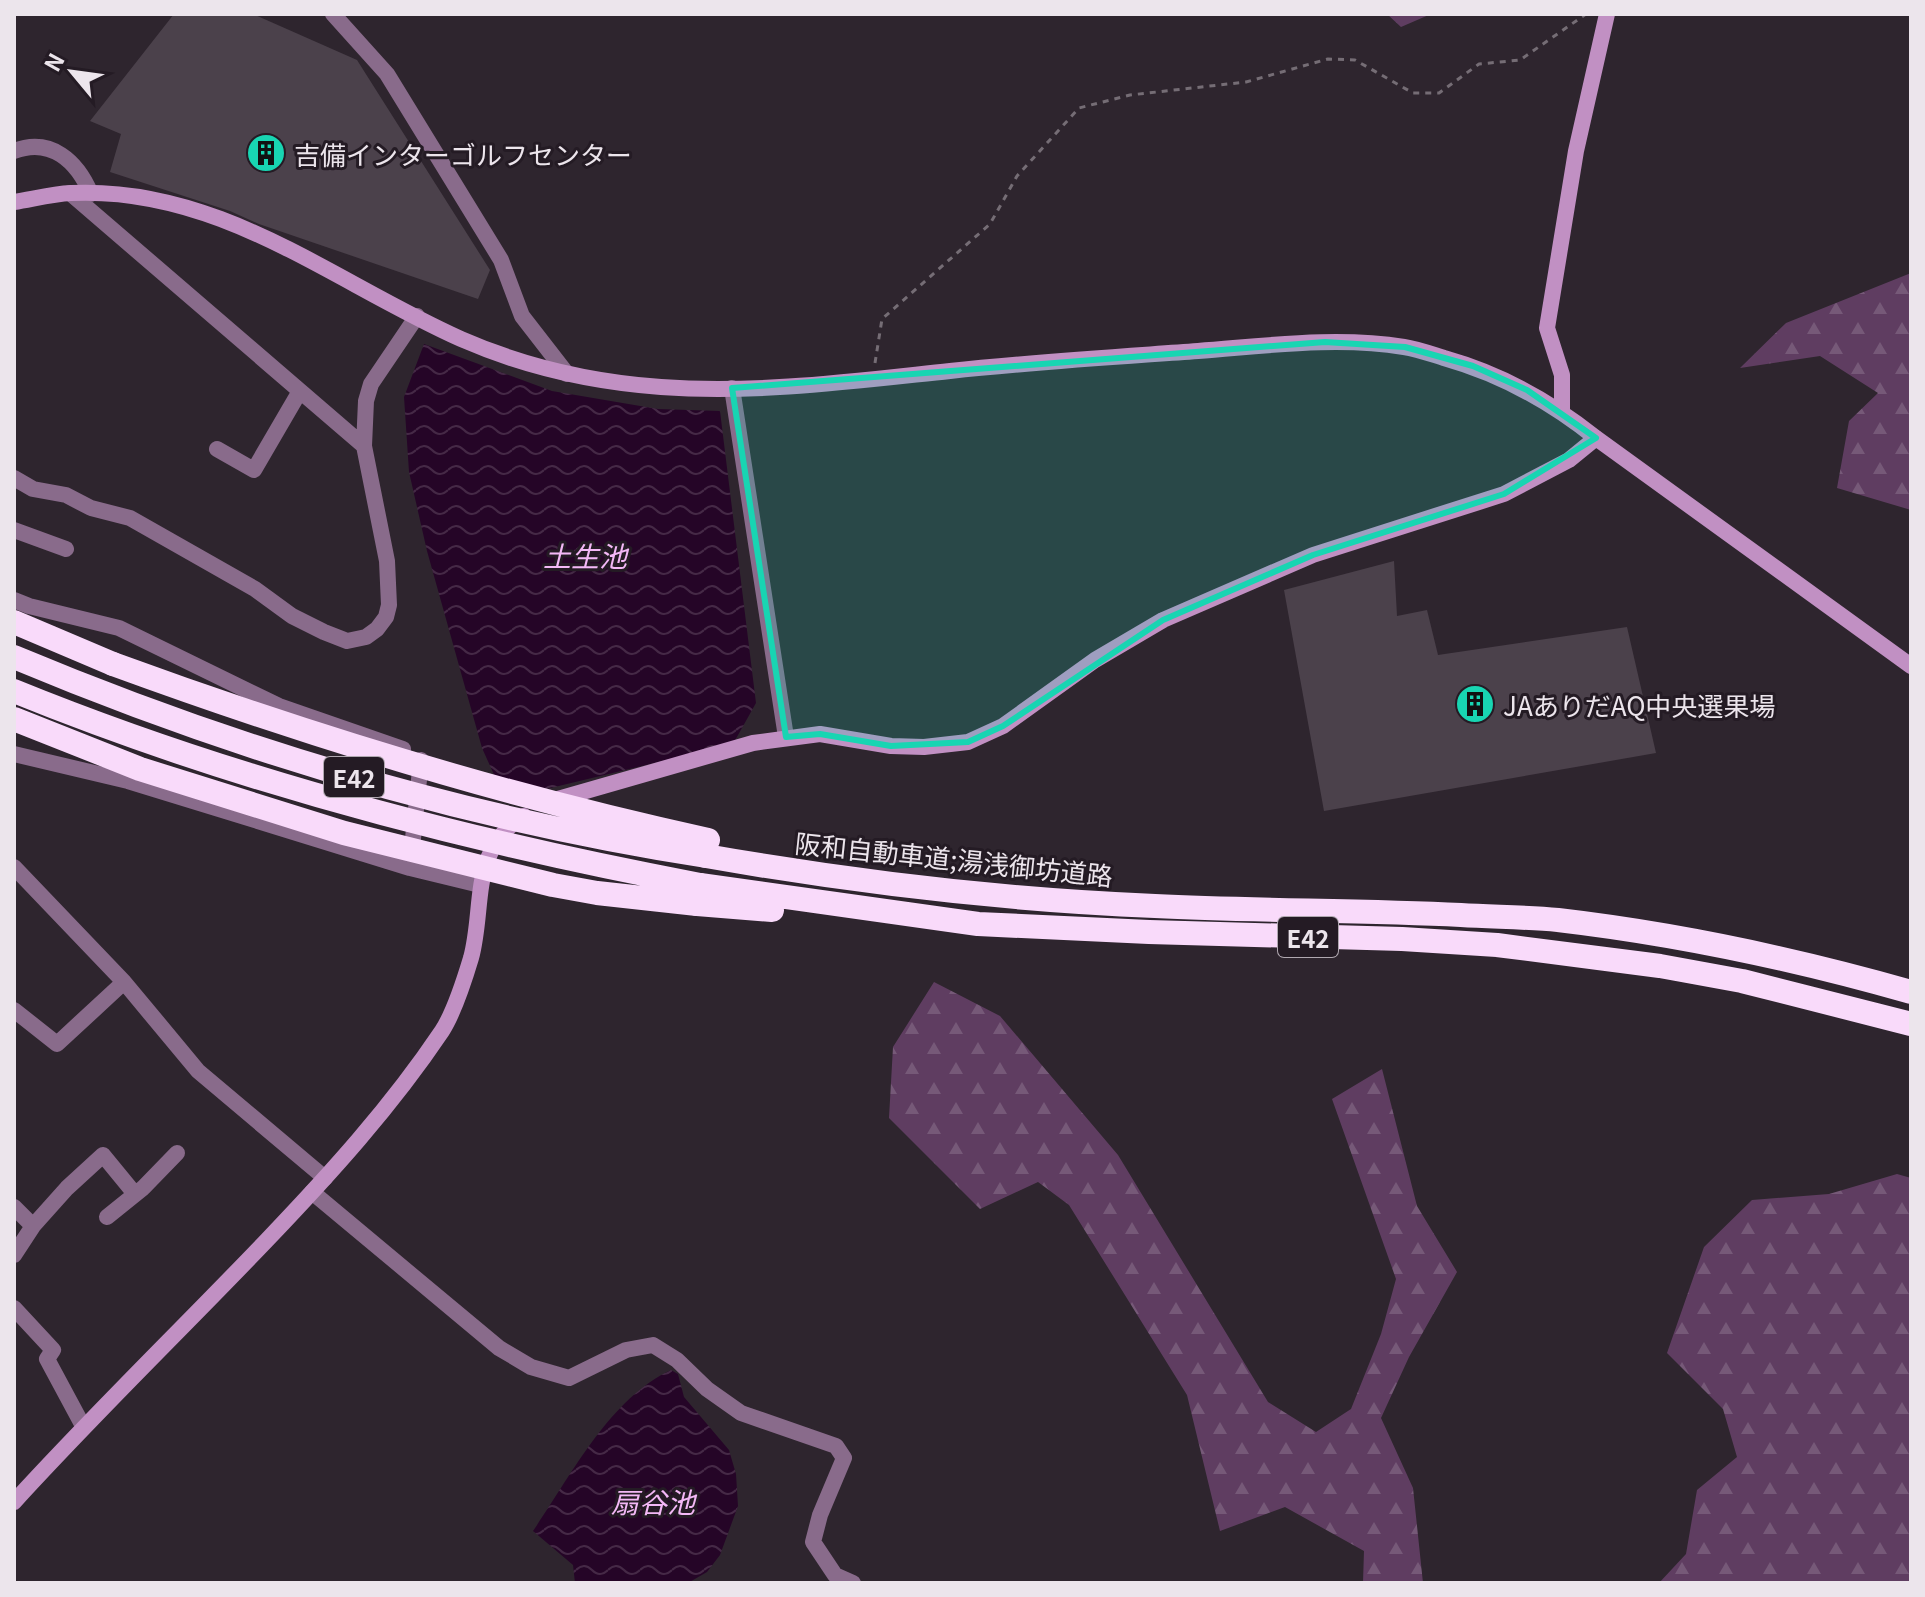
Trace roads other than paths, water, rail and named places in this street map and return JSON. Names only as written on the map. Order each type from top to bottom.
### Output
[{"type":"highway","points":[[14,622],[212,701],[472,782],[707,848]]},
{"type":"highway","name":"E42","points":[[14,657],[181,723],[362,780],[562,830],[707,848]]},
{"type":"highway","name":"E42","points":[[14,691],[159,746],[380,814],[699,894],[978,924],[1497,945],[1660,966],[1742,981],[1911,1024]]},
{"type":"highway","points":[[14,719],[140,769],[344,833],[597,893],[699,894]]},
{"type":"highway","name":"阪和自動車道;湯浅御坊道路","points":[[707,848],[933,888],[1152,906],[1427,913],[1554,920],[1704,942],[1911,992]]},
{"type":"street","points":[[333,14],[387,74],[501,260],[522,316],[567,374]]},
{"type":"street","points":[[1562,411],[1562,375],[1547,328],[1576,151],[1607,14]]},
{"type":"street","points":[[14,151],[35,145],[50,149],[77,168],[91,194]]},
{"type":"street","points":[[70,193],[364,446]]},
{"type":"street","points":[[14,202],[70,193],[164,201],[238,224],[298,252],[459,338],[498,354],[533,366],[629,385],[732,388],[1325,342],[1405,347],[1473,366],[1527,390],[1562,411],[1911,666]]},
{"type":"street","points":[[14,478],[33,489],[66,495],[91,508],[130,518],[255,589],[292,616],[347,641],[366,637],[386,617],[389,605],[387,561],[364,446],[366,401],[371,384],[417,316]]},
{"type":"street","points":[[732,388],[786,737]]},
{"type":"street","points":[[217,449],[254,470],[300,391]]},
{"type":"street","points":[[14,1502],[83,1426],[201,1309],[312,1192],[402,1088],[445,1027],[471,957],[480,885],[495,844],[512,823],[552,800],[753,743],[786,737],[820,734],[913,747],[968,742],[1003,726],[1095,660],[1163,620],[1313,555],[1504,494],[1569,460],[1596,438]]},
{"type":"street","points":[[14,530],[66,549]]},
{"type":"street","points":[[14,600],[119,628],[279,706],[421,755],[410,868]]},
{"type":"street","points":[[14,754],[128,781],[410,868],[480,885]]},
{"type":"street","points":[[14,867],[124,982],[198,1071],[325,1178]]},
{"type":"street","points":[[14,1010],[57,1044],[124,982]]},
{"type":"street","points":[[107,1217],[177,1153]]},
{"type":"street","points":[[14,1255],[33,1226],[67,1188],[103,1155],[135,1194]]},
{"type":"street","points":[[312,1192],[499,1348],[531,1367],[569,1378],[626,1350],[653,1345],[677,1360],[707,1389],[741,1413],[836,1446],[844,1458],[820,1515],[813,1542],[835,1575],[853,1583]]},
{"type":"street","points":[[14,1207],[33,1226]]},
{"type":"street","points":[[14,1308],[53,1350],[47,1359],[83,1426]]},
{"type":"water","name":"土生池","points":[[424,344],[552,391],[658,409],[720,411],[756,703],[733,744],[505,799],[482,748],[427,551],[409,472],[404,397]]},
{"type":"water","name":"扇谷池","points":[[671,1370],[678,1374],[684,1397],[729,1450],[736,1474],[738,1506],[720,1555],[707,1572],[688,1583],[575,1583],[573,1565],[533,1531],[610,1419],[649,1383]]},
{"type":"place","name":"吉備インターゴルフセンター","points":[[266,153]]},
{"type":"place","name":"JAありだAQ中央選果場","points":[[1475,704]]}]
